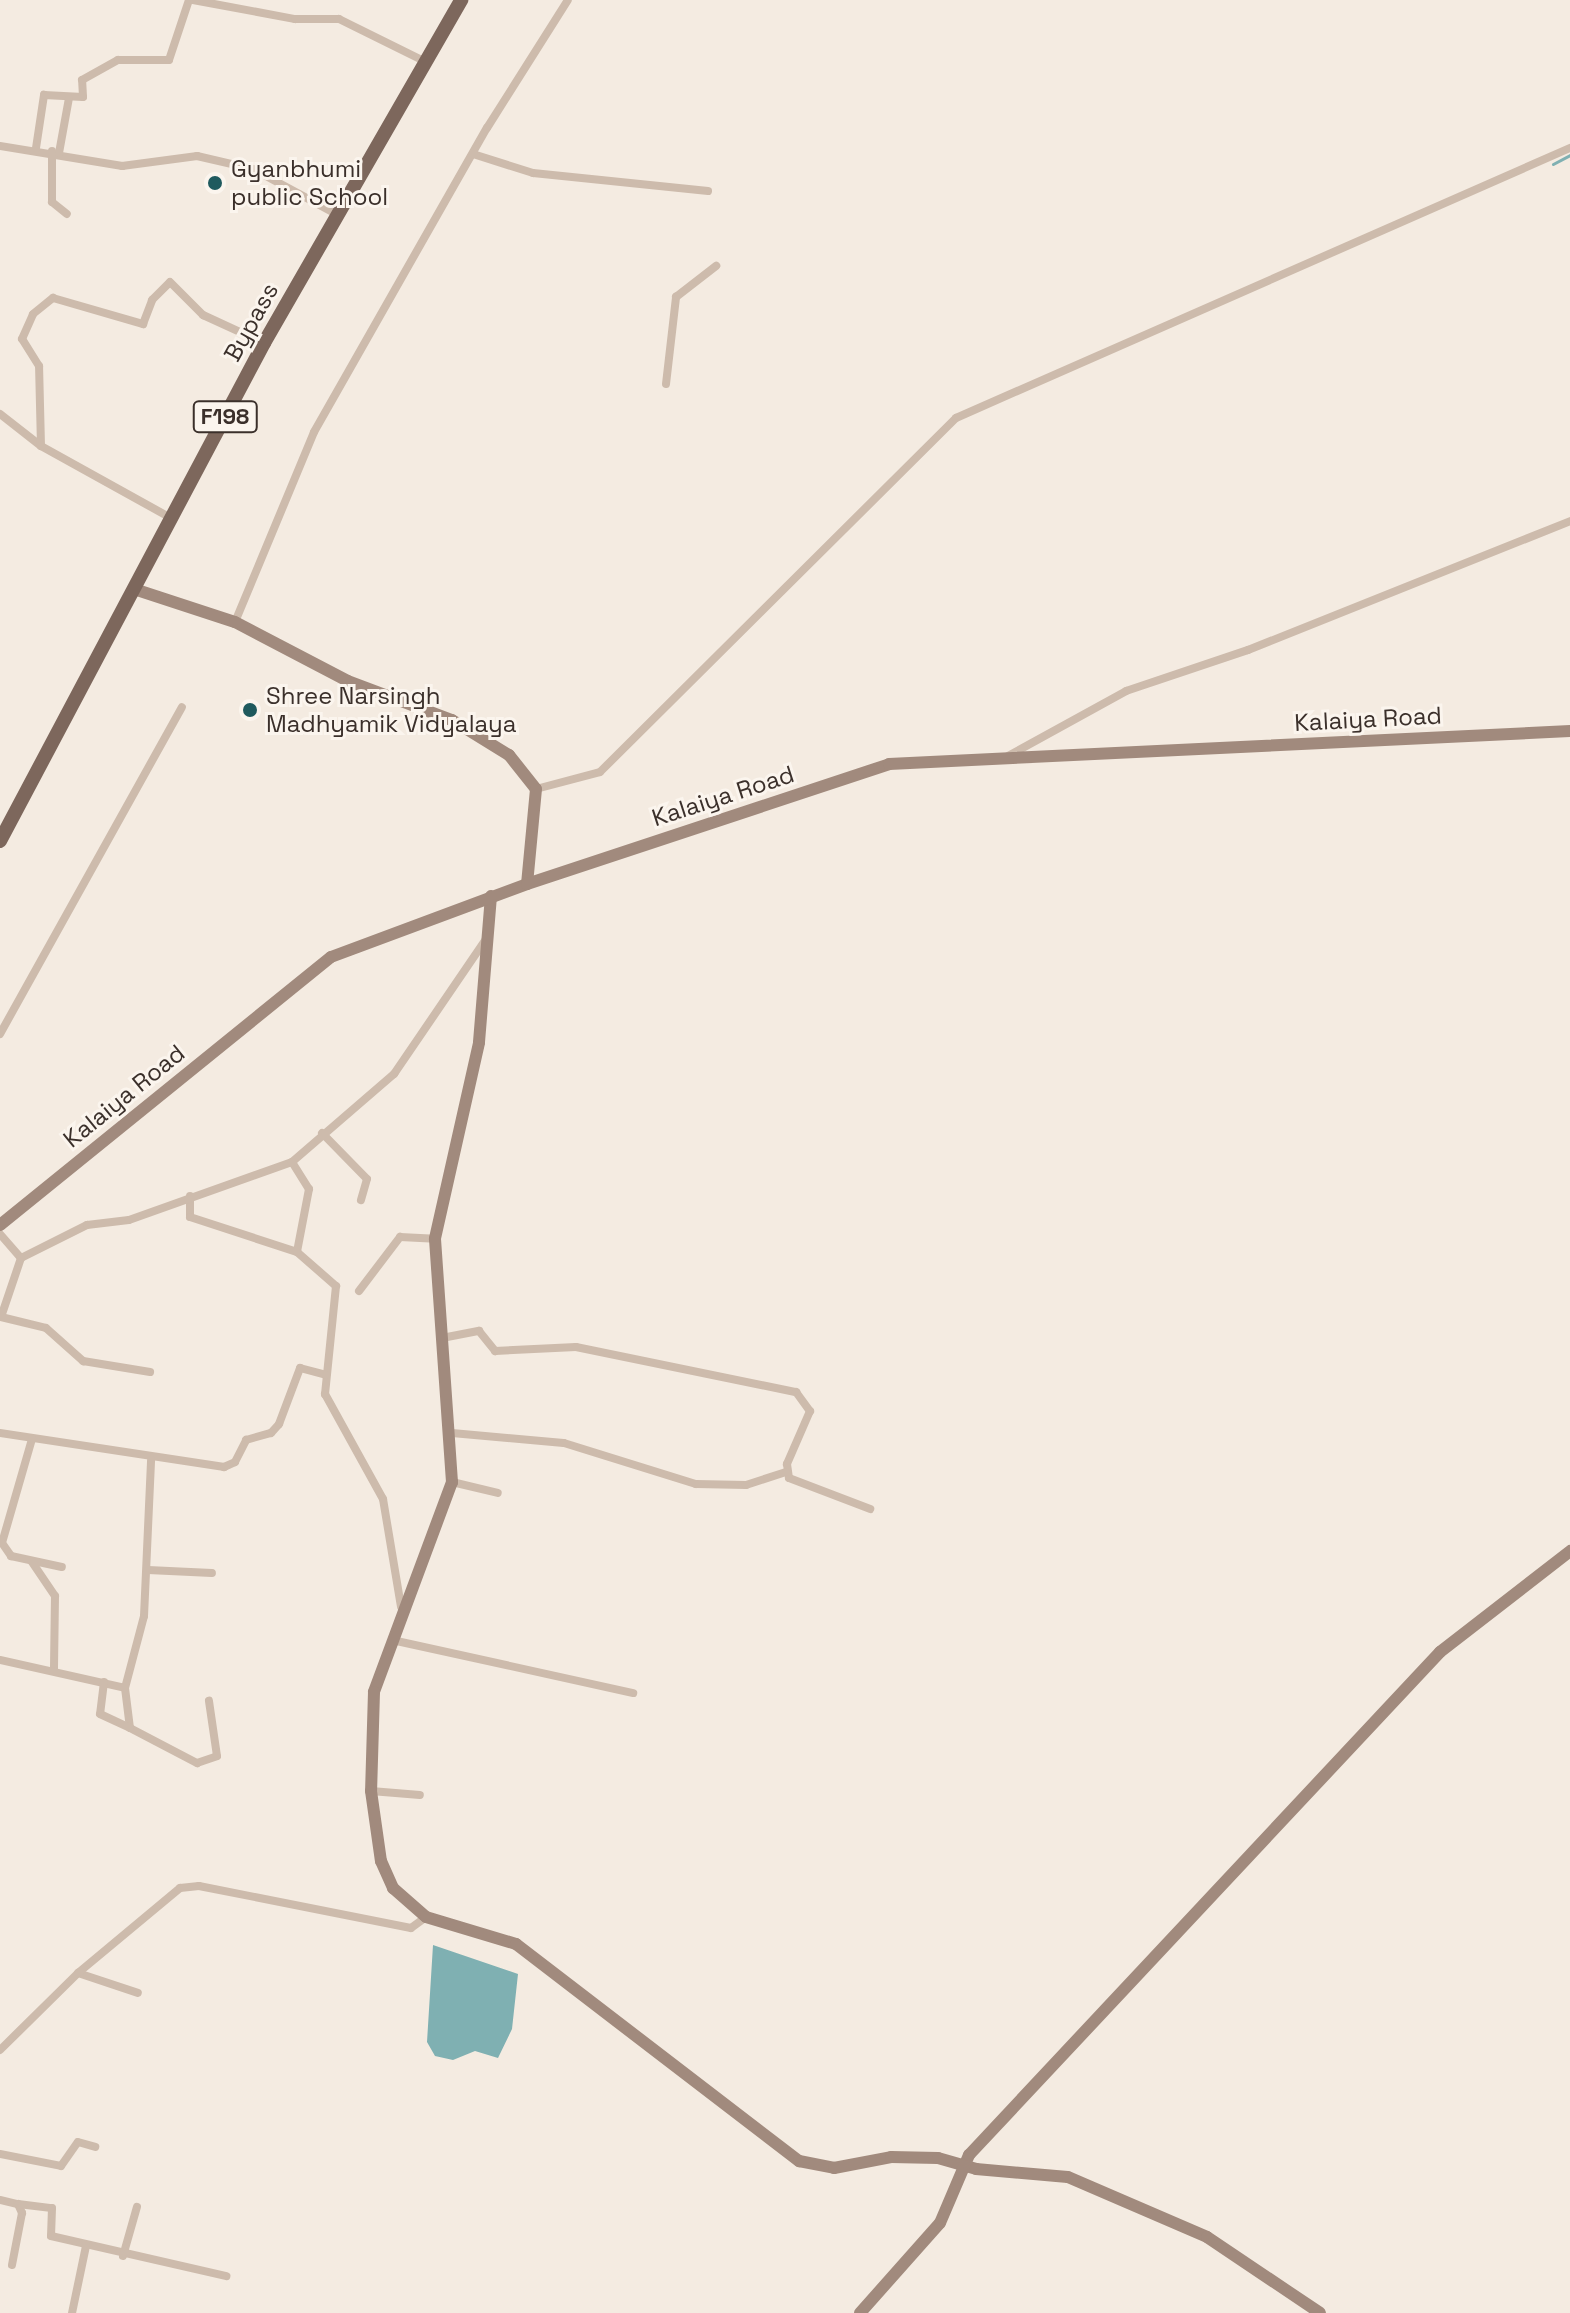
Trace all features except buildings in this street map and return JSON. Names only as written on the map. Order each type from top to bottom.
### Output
[{"type":"main road","name":"Bypass","points":[[0,841],[264,343],[461,0]]},
{"type":"street","points":[[36,148],[44,95],[83,97],[82,80],[118,60],[169,60],[191,0],[295,19],[339,19],[427,62]]},
{"type":"street","points":[[235,622],[314,432],[473,154],[568,0]]},
{"type":"street","points":[[67,214],[52,202],[56,152],[69,98]]},
{"type":"street","points":[[0,146],[36,148],[122,166],[197,156],[253,169],[338,215]]},
{"type":"street","points":[[536,789],[600,772],[956,418],[1570,148]]},
{"type":"street","points":[[473,154],[533,173],[708,191]]},
{"type":"street","points":[[666,384],[676,297],[716,266]]},
{"type":"street","points":[[41,446],[39,366],[22,339],[33,314],[53,298],[143,324],[152,300],[170,282],[203,315],[264,343]]},
{"type":"street","points":[[0,414],[41,446],[171,518]]},
{"type":"street","points":[[1005,758],[1126,691],[1248,650],[1570,521]]},
{"type":"street","points":[[134,589],[235,622],[348,681],[452,720],[509,755],[536,789],[527,884]]},
{"type":"street","points":[[0,1034],[182,707]]},
{"type":"street","name":"Kalaiya Road","points":[[0,1225],[331,957],[491,896],[889,764],[1570,731]]},
{"type":"street","points":[[491,896],[491,933],[471,1095],[435,1239],[452,1433],[452,1482],[401,1607],[374,1692],[371,1791],[381,1861],[393,1888],[426,1917],[516,1944],[799,2161],[834,2168],[891,2157],[938,2158],[965,2165],[1087,2183],[1207,2237],[1320,2313]]},
{"type":"street","points":[[150,1372],[83,1361],[46,1328],[1,1317],[21,1258],[87,1225],[129,1220],[292,1162],[394,1074],[491,933]]},
{"type":"street","points":[[322,1133],[367,1179],[361,1200]]},
{"type":"street","points":[[292,1162],[309,1189],[297,1252]]},
{"type":"street","points":[[190,1196],[190,1217],[297,1252],[336,1286],[326,1375],[330,1407],[367,1460],[383,1499],[401,1607]]},
{"type":"street","points":[[0,1234],[21,1258]]},
{"type":"street","points":[[359,1291],[400,1237],[435,1239]]},
{"type":"street","points":[[442,1338],[479,1331],[495,1351],[576,1347],[796,1392],[810,1411],[786,1472]]},
{"type":"street","points":[[0,1433],[151,1460],[231,1466],[246,1440],[271,1433],[279,1424],[300,1368],[326,1375]]},
{"type":"street","points":[[452,1433],[564,1443],[696,1484],[746,1485],[786,1472],[825,1496],[870,1509]]},
{"type":"street","points":[[32,1439],[2,1543],[11,1556],[62,1567]]},
{"type":"street","points":[[130,1728],[125,1688],[148,1570],[151,1460]]},
{"type":"street","points":[[452,1482],[498,1493]]},
{"type":"street","points":[[860,2313],[940,2223],[965,2165],[1440,1652],[1570,1551]]},
{"type":"street","points":[[30,1561],[55,1596],[54,1669]]},
{"type":"street","points":[[148,1570],[212,1573]]},
{"type":"street","points":[[391,1640],[633,1693]]},
{"type":"street","points":[[0,1660],[54,1669],[125,1688]]},
{"type":"street","points":[[104,1682],[100,1714],[197,1763],[213,1761],[216,1728],[209,1701]]},
{"type":"street","points":[[371,1791],[420,1795]]},
{"type":"street","points":[[1,2048],[78,1973],[180,1888],[199,1886],[411,1928],[426,1917]]},
{"type":"street","points":[[78,1973],[138,1993]]},
{"type":"street","points":[[0,2154],[61,2166],[78,2142],[95,2147]]},
{"type":"street","points":[[0,2200],[52,2208],[51,2236],[123,2256],[226,2276]]},
{"type":"street","points":[[12,2265],[18,2204]]},
{"type":"street","points":[[123,2256],[137,2207]]},
{"type":"street","points":[[72,2313],[86,2246]]},
{"type":"water","points":[[433,1945],[518,1974],[512,2029],[498,2058],[475,2051],[453,2060],[435,2056],[427,2042]]},
{"type":"waterway","points":[[1553,164],[1570,155]]},
{"type":"place","name":"Gyanbhumi public School","points":[[215,183]]},
{"type":"place","name":"Shree Narsingh Madhyamik Vidyalaya","points":[[250,710]]}]
